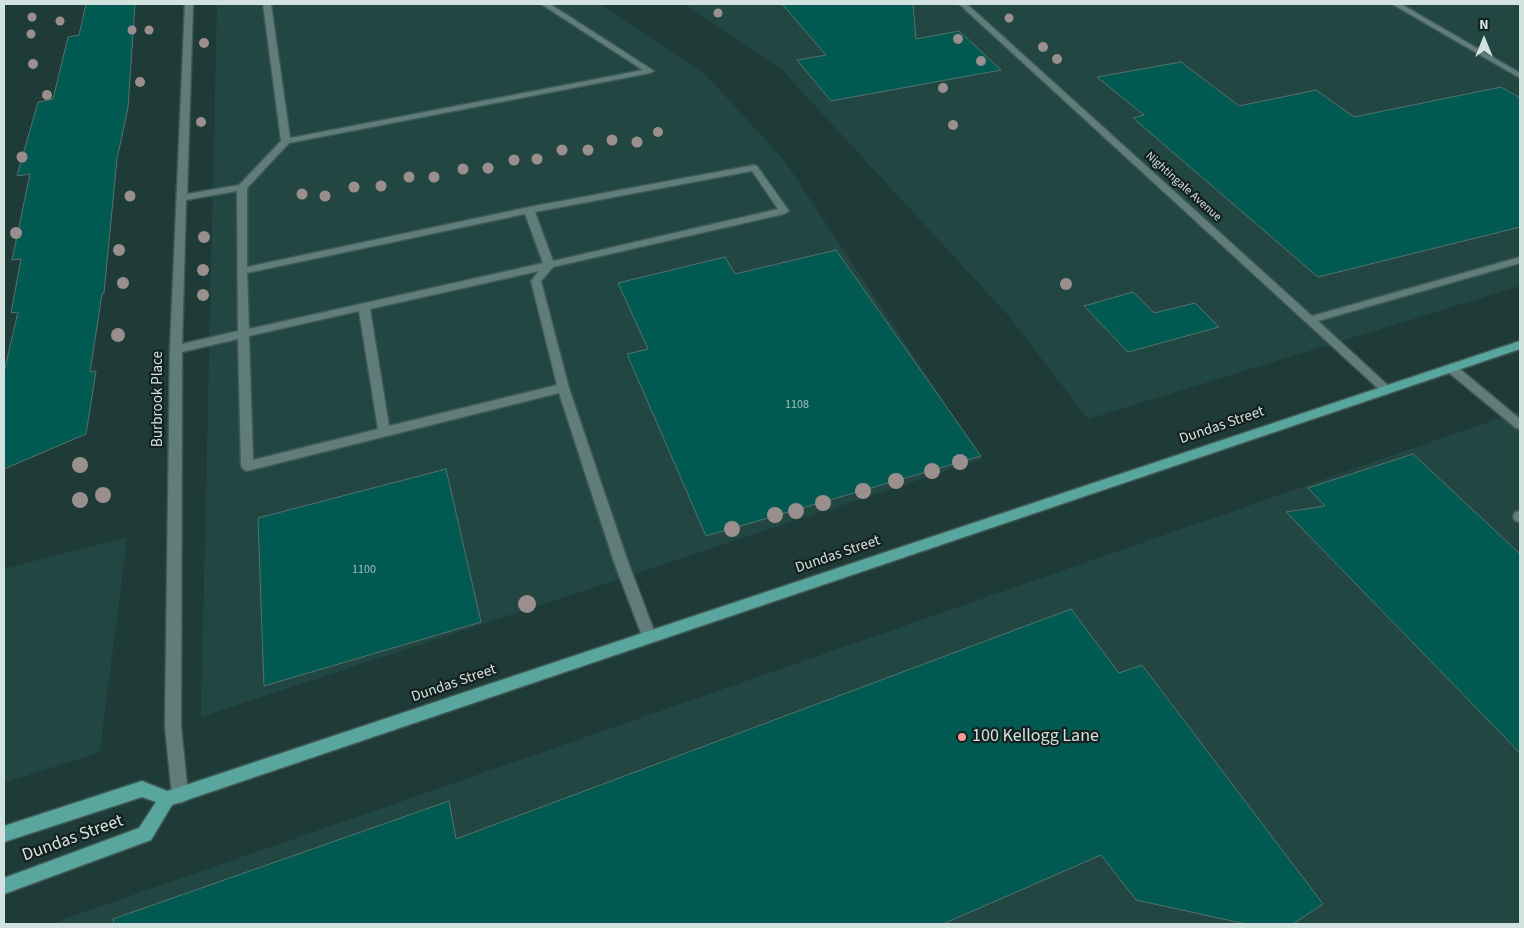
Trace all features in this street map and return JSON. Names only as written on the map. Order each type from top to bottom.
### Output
[{"type":"main road","name":"Dundas Street","points":[[4,886],[145,834],[174,797],[1520,345]]},
{"type":"main road","name":"Dundas Street","points":[[4,834],[142,788],[174,797]]},
{"type":"street","name":"Burbrook Place","points":[[174,797],[176,349],[189,4]]},
{"type":"street","points":[[267,4],[286,141]]},
{"type":"street","points":[[181,198],[242,187],[286,141],[650,70],[545,4]]},
{"type":"street","name":"Nightingale Avenue","points":[[963,4],[1386,389]]},
{"type":"street","points":[[1396,4],[1520,76]]},
{"type":"street","points":[[176,349],[784,211],[754,168],[529,210],[242,271]]},
{"type":"street","points":[[242,187],[243,333],[247,466],[563,388]]},
{"type":"street","points":[[529,210],[549,265]]},
{"type":"street","points":[[1310,320],[1520,260]]},
{"type":"street","points":[[549,265],[536,281],[563,388],[621,562],[649,636]]},
{"type":"street","points":[[364,306],[384,432]]},
{"type":"street","points":[[1451,368],[1520,424]]},
{"type":"shaded area","points":[[217,4],[601,4],[705,74],[784,160],[982,459],[201,717]]},
{"type":"shaded area","points":[[684,4],[1520,4],[1520,286],[1088,419],[1007,314],[781,69]]},
{"type":"shaded area","points":[[1520,411],[1520,924],[50,924]]},
{"type":"shaded area","points":[[127,537],[100,752],[4,783],[4,569]]},
{"type":"building","points":[[86,4],[135,4],[128,108],[117,159],[104,293],[102,294],[90,372],[96,371],[86,434],[4,469],[4,372],[18,312],[11,313],[21,259],[12,260],[30,174],[17,176],[38,102],[53,99],[68,37],[79,35]]},
{"type":"building","points":[[782,4],[913,4],[916,39],[959,31],[1001,70],[831,101],[797,60],[826,55]]},
{"type":"building","points":[[1181,62],[1239,106],[1316,90],[1354,117],[1501,87],[1520,98],[1520,227],[1318,277],[1133,118],[1144,115],[1097,77]]},
{"type":"building","points":[[836,250],[981,456],[706,536],[627,354],[648,349],[618,283],[725,257],[735,274]]},
{"type":"building","points":[[1133,292],[1154,313],[1195,303],[1219,327],[1128,352],[1084,306]]},
{"type":"building","points":[[1413,454],[1520,554],[1520,753],[1286,512],[1325,506],[1308,488]]},
{"type":"building","points":[[446,469],[481,622],[264,686],[258,518]]},
{"type":"building","name":"100 Kellogg Lane","points":[[1071,609],[1119,673],[1142,665],[1323,904],[1293,924],[1246,924],[1136,900],[1101,855],[943,924],[114,924],[113,919],[449,801],[456,839]]},
{"type":"place","name":"100 Kellogg Lane","points":[[962,737]]}]
